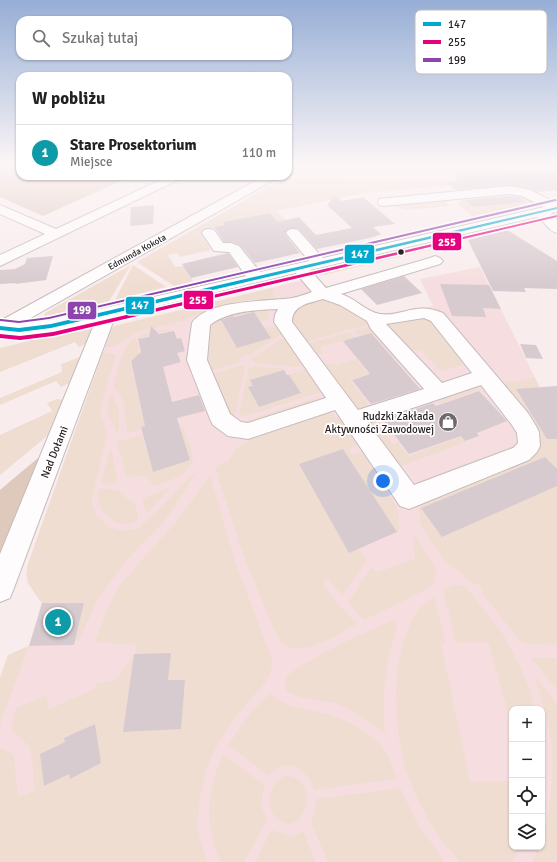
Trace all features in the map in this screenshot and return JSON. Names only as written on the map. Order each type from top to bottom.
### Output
[{"type":"street","points":[[0,261],[119,204]]},
{"type":"street","name":"Edmunda Kokota","points":[[0,328],[222,204]]},
{"type":"street","points":[[0,328],[13,331],[23,331],[102,314],[557,208]]},
{"type":"street","points":[[0,209],[56,234]]},
{"type":"street","points":[[538,212],[546,216],[557,230]]},
{"type":"street","points":[[209,233],[219,248],[232,247],[256,278]]},
{"type":"street","points":[[293,233],[319,263]]},
{"type":"street","points":[[340,401],[248,431],[236,430],[221,419],[197,360],[201,323],[214,315],[239,308],[294,303],[435,261]]},
{"type":"street","points":[[294,303],[286,308],[282,317],[283,322],[409,498],[521,454],[529,446],[528,432],[520,419],[437,317],[432,314],[424,313],[392,318],[375,318],[342,299],[323,294],[300,268]]},
{"type":"street","name":"Nad Dołami","points":[[0,588],[104,322],[102,314]]},
{"type":"street","points":[[375,318],[377,325],[438,392]]},
{"type":"street","points":[[353,420],[485,376]]},
{"type":"shaded area","points":[[16,204],[69,204],[43,216]]},
{"type":"shaded area","points":[[238,204],[310,204],[277,211],[294,229],[286,230],[270,213],[223,222],[225,225],[214,227],[201,234],[211,250],[180,257],[177,253],[168,255],[175,267],[184,266],[193,281],[174,286],[137,262]]},
{"type":"shaded area","points":[[393,204],[397,206],[448,204],[450,206],[404,210]]},
{"type":"shaded area","points":[[458,204],[470,204],[473,207],[503,204],[527,204],[473,217]]},
{"type":"shaded area","points":[[540,219],[542,222],[324,275],[321,270],[364,261],[389,258],[427,245]]},
{"type":"shaded area","points":[[131,265],[109,301],[53,316],[44,316],[45,313]]},
{"type":"shaded area","points":[[133,265],[166,287],[115,300]]},
{"type":"shaded area","points":[[480,267],[557,422],[557,862],[0,862],[0,678],[8,655],[29,646],[74,645],[84,603],[42,603],[27,582],[26,574],[28,564],[112,328],[315,277],[318,281],[372,312],[382,314],[433,306],[420,279]]},
{"type":"shaded area","points":[[272,288],[275,291],[272,292],[277,300],[240,301],[227,305],[223,308],[187,318],[187,320],[141,331],[121,343],[105,347],[114,326]]},
{"type":"shaded area","points":[[323,299],[335,301],[348,307],[369,324],[302,343],[286,312],[296,306]]},
{"type":"shaded area","points":[[253,309],[264,310],[270,314],[267,320],[261,322],[254,312],[234,318],[229,315]]},
{"type":"shaded area","points":[[224,316],[222,321],[237,348],[271,338],[265,328],[275,328],[283,334],[250,355],[239,358],[241,362],[207,372],[206,324],[214,319]]},
{"type":"shaded area","points":[[419,316],[429,318],[463,360],[462,365],[441,371],[421,350],[406,350],[384,327],[386,324]]},
{"type":"shaded area","points":[[98,324],[91,338],[79,347],[75,342],[0,372],[0,348]]},
{"type":"shaded area","points":[[371,326],[397,357],[394,358],[371,332],[358,336],[354,331]]},
{"type":"shaded area","points":[[169,329],[170,331],[149,334],[148,336],[136,339],[140,354],[130,362],[145,426],[140,428],[141,430],[130,433],[127,432],[124,404],[119,393],[113,387],[120,360],[128,344],[134,339],[142,335]]},
{"type":"shaded area","points":[[350,332],[355,338],[320,347],[324,353],[312,357],[303,345]]},
{"type":"shaded area","points":[[283,338],[286,338],[304,364],[296,367],[255,363],[252,358]]},
{"type":"shaded area","points":[[103,352],[116,355],[101,405],[101,415],[107,434],[92,499],[93,507],[97,516],[109,527],[125,531],[139,528],[198,469],[164,522],[126,561],[97,600],[79,641],[75,640],[84,603],[42,603],[28,581],[27,571],[28,564]]},
{"type":"shaded area","points":[[83,357],[72,382],[61,387],[56,381],[0,405],[0,398],[62,372],[61,364]]},
{"type":"shaded area","points":[[356,359],[368,374],[350,380],[370,407],[357,410],[319,367],[332,363],[334,365]]},
{"type":"shaded area","points":[[243,365],[245,369],[234,419],[231,418],[208,375]]},
{"type":"shaded area","points":[[256,366],[288,369],[284,370],[287,375],[308,369],[319,386],[321,392],[246,416],[240,415],[239,413],[249,368]]},
{"type":"shaded area","points":[[527,378],[535,378],[557,422],[557,645],[527,644],[521,642],[482,593],[484,592],[477,583],[475,585],[445,561],[420,524],[419,506],[421,504],[530,459],[538,453],[539,447],[537,433],[528,412],[520,401],[512,396],[499,382],[528,380]]},
{"type":"shaded area","points":[[473,386],[478,390],[440,404],[434,397]]},
{"type":"shaded area","points":[[110,396],[114,397],[119,411],[119,434],[107,413]]},
{"type":"shaded area","points":[[320,396],[317,400],[309,404],[251,423],[242,422]]},
{"type":"shaded area","points":[[57,399],[65,400],[59,426],[0,475],[0,435],[52,411],[47,403]]},
{"type":"shaded area","points":[[325,412],[340,420],[348,430],[357,445],[349,449],[353,455],[362,452],[396,505],[399,516],[399,531],[397,532],[343,449],[300,464],[349,552],[360,549],[367,561],[342,595],[327,578],[322,583],[333,598],[357,624],[309,647],[290,647],[282,643],[275,632],[244,557],[215,468],[219,464],[228,461],[236,449],[248,440],[310,420],[314,414]]},
{"type":"shaded area","points":[[374,419],[393,444],[398,442],[409,456],[461,436],[466,442],[407,464],[400,466],[396,465],[368,425],[370,421]]},
{"type":"shaded area","points":[[183,426],[191,447],[193,462],[182,475],[154,486],[148,478],[143,476],[126,477],[117,443],[119,441],[142,435],[153,471],[190,460],[180,427]]},
{"type":"shaded area","points":[[520,443],[521,447],[415,487],[417,482]]},
{"type":"shaded area","points":[[111,447],[117,478],[117,481],[113,484],[103,483],[101,480]]},
{"type":"shaded area","points":[[38,458],[37,467],[0,552],[0,490]]},
{"type":"shaded area","points":[[210,475],[235,561],[273,662],[266,682],[244,707],[226,731],[212,755],[207,768],[200,796],[198,823],[200,840],[207,862],[0,862],[0,747],[14,755],[18,796],[34,791],[32,758],[29,746],[11,730],[16,708],[47,695],[49,709],[96,688],[96,684],[117,679],[134,654],[136,654],[135,645],[95,642],[108,607],[121,583],[177,521]]},
{"type":"shaded area","points":[[101,488],[118,490],[127,499],[134,501],[138,517],[137,521],[129,524],[120,524],[106,515],[98,501],[98,494]]},
{"type":"shaded area","points":[[168,488],[169,490],[149,511],[146,512],[142,499]]},
{"type":"shaded area","points":[[416,536],[437,571],[433,584],[418,594],[364,620],[348,602],[371,568],[377,572],[415,559],[413,537]]},
{"type":"shaded area","points":[[452,585],[460,585],[464,586],[471,593],[503,634],[520,666],[529,687],[534,706],[509,706],[509,716],[488,642],[456,643],[443,590]]},
{"type":"shaded area","points":[[434,597],[446,643],[441,643],[470,781],[509,781],[509,850],[519,850],[512,862],[460,862],[435,831],[410,782],[398,731],[396,687],[403,643],[410,624],[420,608]]},
{"type":"shaded area","points":[[394,620],[397,623],[397,627],[385,680],[385,734],[360,716],[341,706],[334,703],[296,696],[286,690],[286,678],[304,664],[370,630]]},
{"type":"shaded area","points":[[29,646],[0,727],[0,678],[8,655]]},
{"type":"shaded area","points":[[531,658],[557,658],[557,690]]},
{"type":"shaded area","points":[[534,675],[557,704],[557,862],[532,862],[537,850],[545,850],[545,828],[553,764],[551,738],[545,706],[543,706]]},
{"type":"shaded area","points":[[270,693],[288,705],[328,714],[345,721],[371,736],[383,748],[397,779],[314,790],[309,779],[296,767],[285,765],[279,767],[269,776],[228,745],[250,713]]},
{"type":"shaded area","points":[[223,755],[265,785],[262,803],[263,811],[267,820],[244,862],[221,862],[211,835],[209,822],[210,795],[217,768]]},
{"type":"shaded area","points":[[284,776],[296,778],[303,784],[306,794],[306,804],[302,814],[297,821],[289,824],[279,820],[274,815],[269,804],[271,791],[274,785]]},
{"type":"shaded area","points":[[400,788],[418,824],[445,862],[328,862],[311,823],[316,799]]},
{"type":"shaded area","points":[[271,830],[292,836],[303,831],[316,862],[255,862]]},
{"type":"building","points":[[372,204],[395,224],[373,227],[381,234],[374,237],[317,249],[299,229],[288,229],[285,234],[300,253],[255,263],[240,245],[232,242],[224,242],[214,227],[225,225],[223,222],[270,213],[278,222],[299,217],[316,235],[352,228],[327,205]]},
{"type":"building","points":[[470,204],[502,204],[473,207]]},
{"type":"building","points":[[154,205],[153,224],[130,226],[131,207]]},
{"type":"building","points":[[507,230],[557,261],[557,289],[524,288],[526,292],[493,291],[468,240]]},
{"type":"building","points":[[228,253],[238,267],[191,278],[182,264]]},
{"type":"building","points":[[53,256],[46,280],[15,284],[16,283],[0,284],[0,270],[15,269],[25,264],[27,258]]},
{"type":"building","points":[[404,276],[422,293],[377,305],[361,289]]},
{"type":"building","points":[[440,284],[489,285],[501,309],[483,308],[486,317],[452,316]]},
{"type":"building","points":[[254,312],[271,338],[237,348],[221,320],[232,316],[235,317]]},
{"type":"building","points":[[151,326],[159,334],[174,331],[177,339],[181,338],[185,351],[177,353],[181,362],[163,367],[172,402],[199,395],[205,411],[177,418],[190,460],[153,472],[141,427],[145,426],[131,361],[141,352],[138,339],[149,337]]},
{"type":"building","points":[[371,333],[420,389],[371,404],[370,403],[352,380],[370,374],[343,341]]},
{"type":"building","points":[[520,344],[536,345],[543,359],[526,358]]},
{"type":"building","points":[[284,370],[301,393],[259,407],[248,387],[253,386],[250,380]]},
{"type":"building","points":[[557,386],[557,439],[547,439],[516,389]]},
{"type":"building","name":"Rudzki Zakłada Aktywności Zawodowej","points":[[479,391],[507,421],[477,433],[479,436],[465,441],[461,436],[409,454],[383,420],[433,403],[436,406]]},
{"type":"building","points":[[343,449],[397,532],[349,553],[299,464]]},
{"type":"building","points":[[545,457],[557,469],[557,486],[442,537],[421,508]]},
{"type":"building","points":[[42,603],[84,603],[74,645],[29,646]]},
{"type":"building","points":[[171,653],[168,680],[185,680],[181,729],[123,732],[134,654]]},
{"type":"building","points":[[95,724],[101,763],[70,779],[69,774],[44,786],[40,754],[65,742],[64,738]]},
{"type":"transit line","name":"199","points":[[1,320],[19,322],[49,318],[537,204]]},
{"type":"transit line","name":"147","points":[[0,328],[19,330],[51,326],[557,208]]},
{"type":"transit line","name":"255","points":[[0,336],[20,338],[53,334],[557,216]]},
{"type":"place","name":"Rudzki Zakłada Aktywności Zawodowej","points":[[448,422]]},
{"type":"place","name":"Stare Prosektorium","points":[[58,622]]}]
